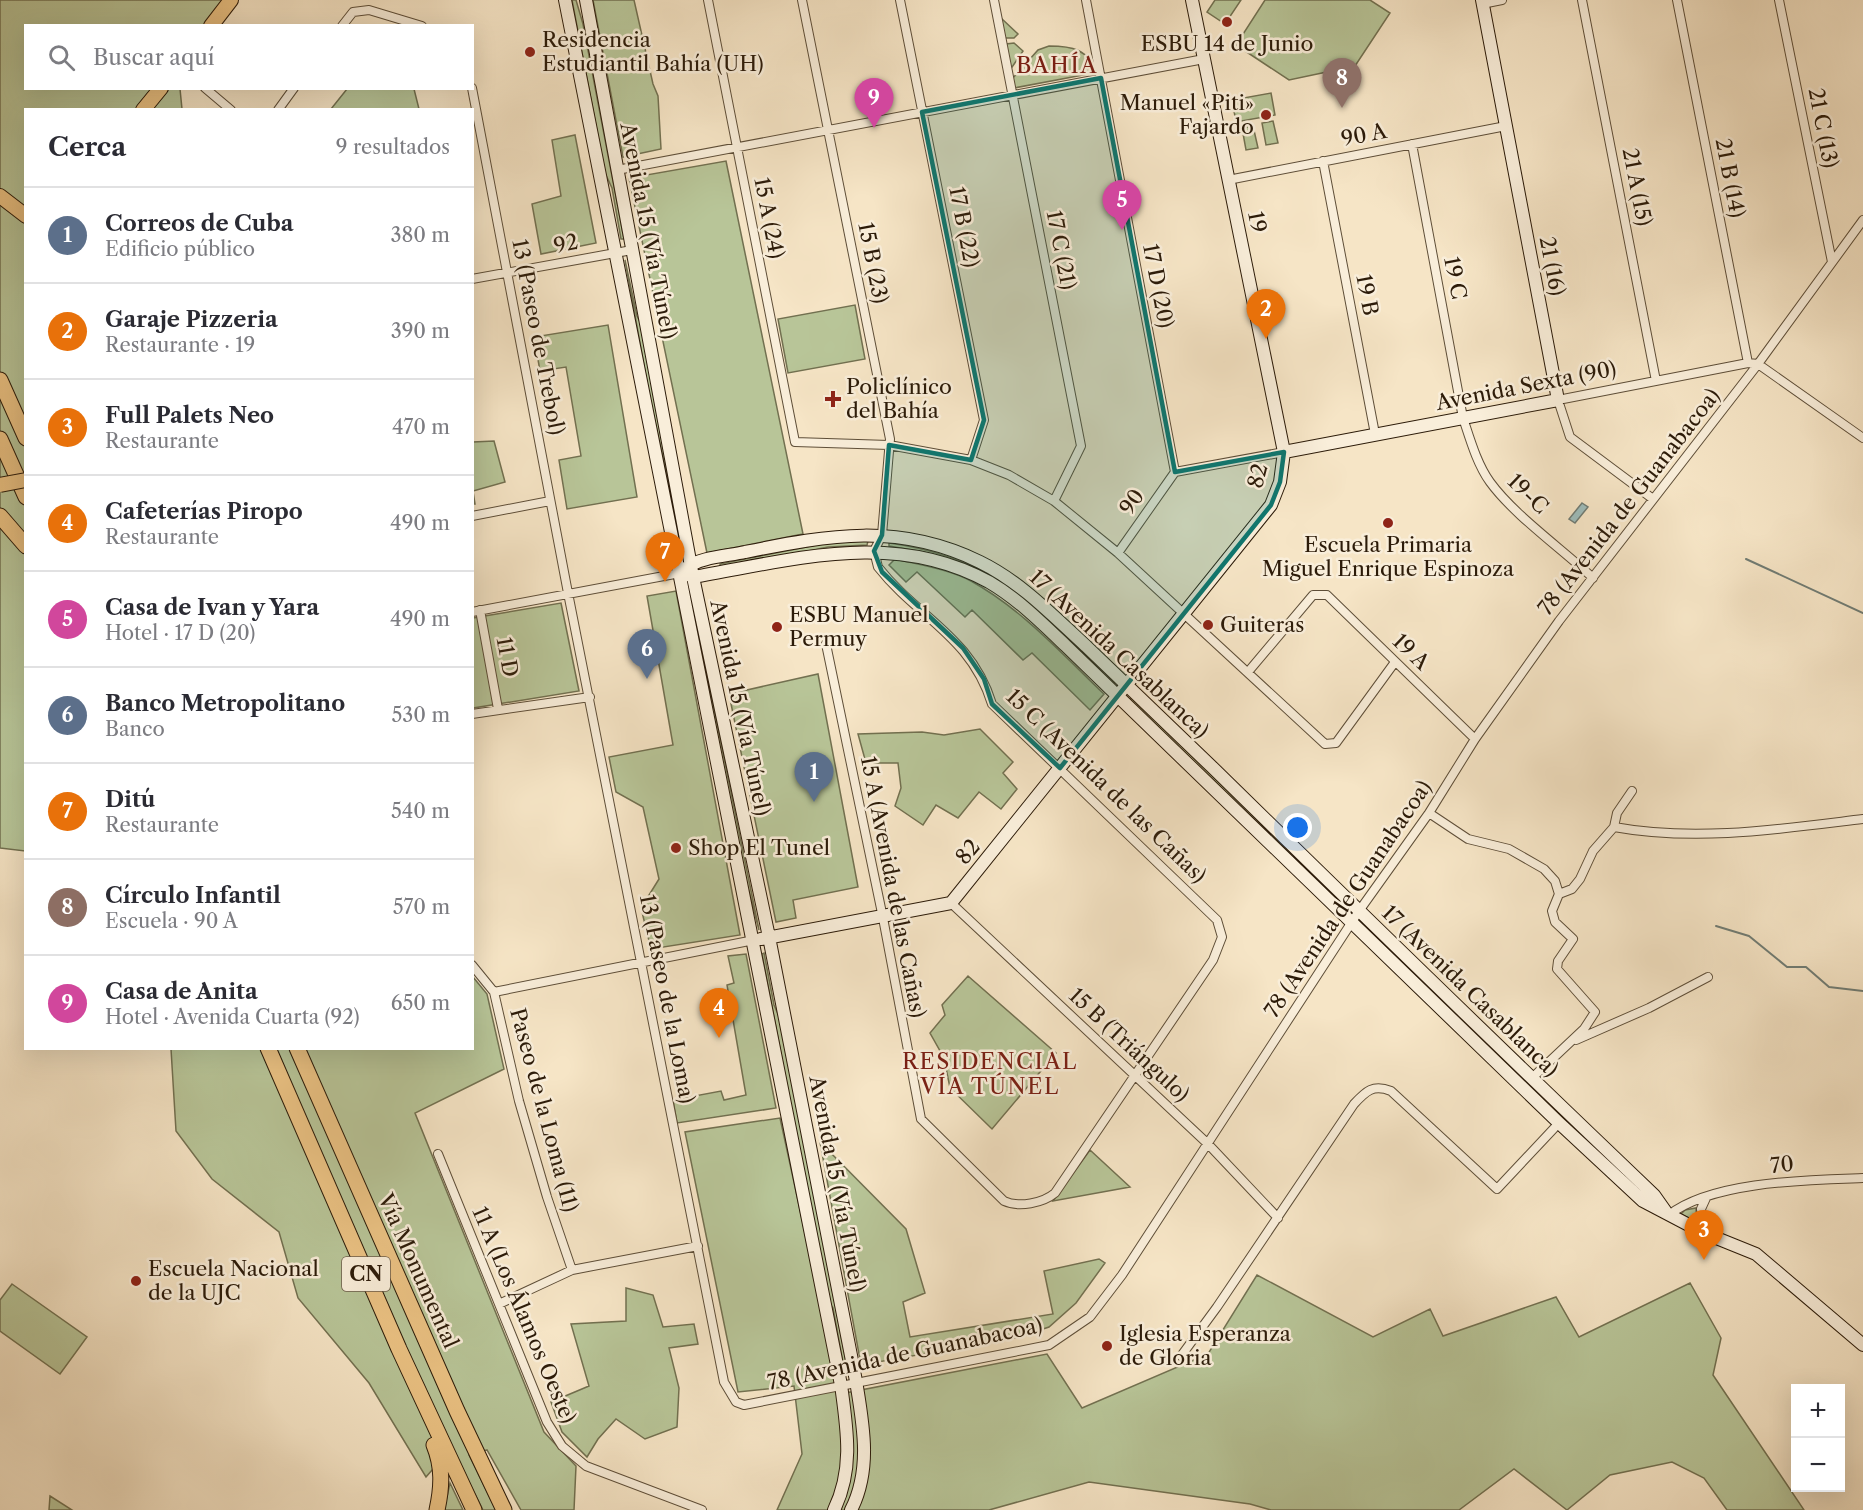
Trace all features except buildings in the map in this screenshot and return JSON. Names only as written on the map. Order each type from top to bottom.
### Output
[{"type":"highway","points":[[0,380],[24,434]]},
{"type":"highway","points":[[0,439],[24,493]]},
{"type":"highway","points":[[0,516],[24,544]]},
{"type":"highway","name":"CN","points":[[269,1050],[399,1349],[474,1510]]},
{"type":"highway","name":"Vía Monumental","points":[[298,1050],[490,1482],[505,1510]]},
{"type":"highway","points":[[399,1349],[440,1461],[442,1484],[437,1510]]},
{"type":"main road","points":[[213,24],[231,0]]},
{"type":"main road","name":"Avenida 15 (Vía Túnel)","points":[[565,0],[841,1385],[848,1466],[842,1491],[834,1510]]},
{"type":"main road","name":"Avenida 15 (Vía Túnel)","points":[[586,0],[692,570],[769,937],[856,1381],[862,1422],[863,1469],[851,1510]]},
{"type":"main road","name":"19","points":[[1192,0],[1284,452]]},
{"type":"main road","name":"21 (16)","points":[[1482,2],[1558,399]]},
{"type":"main road","points":[[145,108],[159,90]]},
{"type":"main road","points":[[0,194],[24,200]]},
{"type":"main road","points":[[0,194],[24,214]]},
{"type":"main road","name":"Avenida Sexta (90)","points":[[1284,452],[1558,399]]},
{"type":"main road","name":"82","points":[[951,903],[1271,505],[1280,482],[1284,452]]},
{"type":"main road","points":[[0,485],[24,480]]},
{"type":"main road","name":"17 (Avenida Casablanca)","points":[[680,573],[814,539],[843,535],[882,535],[937,546],[983,564],[1017,584],[1128,685],[1532,1078],[1602,1157]]},
{"type":"main road","name":"17 (Avenida Casablanca)","points":[[692,570],[819,554],[874,551],[924,559],[967,572],[989,583],[1040,621],[1559,1123],[1654,1195],[1669,1215]]},
{"type":"main road","points":[[754,940],[883,918],[951,903]]},
{"type":"main road","points":[[1669,1215],[1704,1233],[1756,1254],[1863,1345]]},
{"type":"street","name":"15 A (24)","points":[[708,0],[795,442],[890,444]]},
{"type":"street","name":"15 B (23)","points":[[802,0],[890,444],[882,535]]},
{"type":"street","name":"17 B (22)","points":[[900,0],[984,420],[971,460]]},
{"type":"street","name":"17 C (21)","points":[[994,0],[1081,446],[1054,501]]},
{"type":"street","name":"17 D (20)","points":[[1086,0],[1175,472]]},
{"type":"street","points":[[1482,2],[1502,0]]},
{"type":"street","name":"21 A (15)","points":[[1582,0],[1656,381]]},
{"type":"street","name":"21 B (14)","points":[[1677,0],[1748,363]]},
{"type":"street","name":"21 C (13)","points":[[1779,0],[1832,262]]},
{"type":"street","points":[[344,24],[353,12],[369,10],[416,24]]},
{"type":"street","points":[[616,170],[1204,58]]},
{"type":"street","points":[[207,90],[229,108]]},
{"type":"street","points":[[279,108],[293,90]]},
{"type":"street","name":"13 (Paseo de Trebol)","points":[[472,90],[568,593]]},
{"type":"street","name":"90 A","points":[[1228,180],[1506,126]]},
{"type":"street","name":"19 C","points":[[1412,144],[1463,417]]},
{"type":"street","name":"19 B","points":[[1323,161],[1375,434]]},
{"type":"street","name":"78 (Avenida de Guanabacoa)","points":[[744,1405],[856,1381],[1049,1345],[1071,1333],[1090,1317],[1122,1275],[1359,911],[1429,813],[1475,739],[1593,578],[1758,364],[1863,220]]},
{"type":"street","name":"92","points":[[474,279],[632,250]]},
{"type":"street","name":"Avenida Sexta (90)","points":[[1558,399],[1748,363],[1758,364],[1863,438]]},
{"type":"street","name":"21 (16)","points":[[1558,399],[1570,437],[1653,499]]},
{"type":"street","name":"19-C","points":[[1463,417],[1475,453],[1490,482],[1509,504],[1593,578]]},
{"type":"street","points":[[890,444],[971,460],[1009,475],[1054,501],[1185,612],[1325,744],[1330,746],[1336,743],[1395,662]]},
{"type":"street","name":"Avenida Sexta (90)","points":[[1175,472],[1284,452]]},
{"type":"street","name":"90","points":[[1118,553],[1175,472]]},
{"type":"street","points":[[474,516],[550,501]]},
{"type":"street","points":[[874,551],[882,535]]},
{"type":"street","name":"15 C (Avenida de las Cañas)","points":[[874,551],[882,572],[963,648],[984,679],[992,704],[1217,920],[1222,937],[1213,960],[1135,1074]]},
{"type":"street","points":[[476,611],[680,573]]},
{"type":"street","name":"13 (Paseo de la Loma)","points":[[568,593],[591,697],[724,1382],[736,1402],[744,1405]]},
{"type":"street","name":"19 A","points":[[1248,672],[1313,595],[1327,595],[1475,739]]},
{"type":"street","name":"11 D","points":[[476,611],[498,710]]},
{"type":"street","name":"15 A (Avenida de las Cañas)","points":[[826,644],[883,918],[921,1119],[1004,1201],[1014,1206],[1048,1199],[1135,1074]]},
{"type":"street","points":[[474,714],[591,697]]},
{"type":"street","points":[[1559,894],[1572,889],[1593,851],[1614,827],[1617,813],[1632,791]]},
{"type":"street","points":[[1429,813],[1468,839],[1509,849],[1544,869],[1555,881],[1559,894],[1552,910],[1555,922],[1573,939],[1558,961],[1557,969],[1595,1012],[1584,1029],[1532,1078]]},
{"type":"street","points":[[1614,827],[1667,835],[1758,831],[1863,819]]},
{"type":"street","name":"15 B (Triángulo)","points":[[951,903],[1208,1144],[1278,1218]]},
{"type":"street","points":[[494,992],[754,940]]},
{"type":"street","name":"Paseo de la Loma (11)","points":[[474,967],[494,992],[519,1101],[547,1197],[572,1270]]},
{"type":"street","points":[[1570,1042],[1649,1008],[1708,977]]},
{"type":"street","points":[[1180,1356],[1217,1307],[1354,1104],[1368,1089],[1380,1087],[1391,1091],[1497,1189],[1559,1123]]},
{"type":"street","name":"11 A (Los Álamos Oeste)","points":[[438,1154],[547,1422],[561,1446],[586,1466],[702,1510]]},
{"type":"street","name":"70","points":[[1669,1215],[1682,1205],[1756,1186],[1863,1178]]},
{"type":"street","points":[[1704,1233],[1701,1209],[1706,1198]]},
{"type":"street","points":[[499,1304],[572,1270],[698,1246]]},
{"type":"highlighted area","points":[[1101,78],[1175,472],[1284,452],[1280,482],[1271,505],[1060,768],[992,704],[984,679],[963,648],[882,572],[874,551],[882,535],[889,445],[971,460],[984,420],[922,112]]},
{"type":"green space","points":[[0,0],[228,0],[210,24],[24,24],[24,90],[180,90],[182,108],[24,108],[24,851],[0,848]]},
{"type":"green space","points":[[572,0],[576,0],[583,24],[624,239],[621,239],[612,188],[605,173]]},
{"type":"green space","points":[[593,0],[634,0],[653,84],[658,96],[661,149],[623,157]]},
{"type":"green space","points":[[1215,0],[1241,0],[1225,24],[1207,12]]},
{"type":"green space","points":[[1265,0],[1370,0],[1390,13],[1355,66],[1289,80],[1236,45]]},
{"type":"green space","points":[[1001,18],[1018,34],[1014,38],[1005,38]]},
{"type":"green space","points":[[1014,43],[1023,51],[1010,70],[1006,44]]},
{"type":"green space","points":[[1049,46],[1072,48],[1084,54],[1092,65],[1094,73],[1014,88],[1012,79],[1038,50]]},
{"type":"green space","points":[[346,90],[414,90],[419,108],[332,108]]},
{"type":"green space","points":[[1271,93],[1275,115],[1236,122],[1232,100]]},
{"type":"green space","points":[[1273,121],[1278,143],[1266,145],[1262,123]]},
{"type":"green space","points":[[1253,126],[1258,148],[1246,150],[1242,128]]},
{"type":"green space","points":[[575,135],[596,243],[541,254],[532,204],[561,196],[552,140]]},
{"type":"green space","points":[[726,161],[803,534],[707,553],[629,178]]},
{"type":"green space","points":[[625,260],[637,316],[642,326],[673,502],[651,404]]},
{"type":"green space","points":[[855,305],[865,359],[788,373],[778,319]]},
{"type":"green space","points":[[608,325],[637,497],[567,509],[559,460],[581,456],[566,367],[540,371],[534,337]]},
{"type":"green space","points":[[494,441],[505,482],[474,491],[474,442]]},
{"type":"green space","points":[[868,541],[867,545],[828,547],[721,568],[720,564],[831,542]]},
{"type":"green space","points":[[889,543],[927,550],[988,574],[1015,591],[1064,632],[1115,682],[1112,685],[1031,609],[957,563],[924,552],[889,546]]},
{"type":"green space","points":[[895,559],[953,573],[990,592],[1041,633],[1104,694],[1090,710],[1032,653],[1023,660],[972,610],[965,617],[917,572],[906,582],[889,565]]},
{"type":"green space","points":[[688,581],[759,930],[741,861],[685,582]]},
{"type":"green space","points":[[676,591],[740,935],[651,949],[641,908],[659,879],[643,807],[616,792],[609,757],[673,745],[647,596]]},
{"type":"green space","points":[[561,603],[579,691],[474,708],[474,618]]},
{"type":"green space","points":[[818,674],[858,887],[793,900],[796,918],[776,922],[729,694]]},
{"type":"green space","points":[[1132,698],[1342,902],[1339,906],[1129,700]]},
{"type":"green space","points":[[980,729],[1013,762],[1003,773],[1017,789],[1001,809],[979,792],[958,818],[936,805],[923,825],[895,806],[901,788],[898,763],[866,763],[858,734],[922,732],[944,735]]},
{"type":"green space","points":[[1370,929],[1590,1138],[1587,1141],[1367,932]]},
{"type":"green space","points":[[764,953],[774,1005],[782,1023],[846,1362],[843,1363],[833,1308],[828,1301],[762,954]]},
{"type":"green space","points":[[746,954],[776,1108],[677,1123],[673,1100],[721,1091],[724,1100],[746,1095],[727,985],[734,983],[728,956]]},
{"type":"green space","points":[[968,976],[1056,1053],[992,1129],[950,1088],[944,1058],[930,1033],[945,1015],[942,1005]]},
{"type":"green space","points":[[474,978],[487,994],[504,1069],[415,1113],[544,1432],[576,1466],[574,1510],[521,1510],[487,1450],[469,1455],[496,1510],[483,1510],[457,1458],[440,1461],[426,1477],[369,1383],[298,1298],[279,1232],[212,1179],[176,1131],[171,1050],[474,1050]]},
{"type":"green space","points":[[780,1118],[840,1394],[1047,1354],[1082,1408],[1208,1354],[1257,1275],[1373,1337],[1430,1309],[1443,1336],[1556,1297],[1579,1337],[1690,1283],[1721,1338],[1713,1375],[1804,1510],[1727,1510],[1704,1478],[1672,1462],[1610,1475],[1567,1510],[1514,1469],[1459,1510],[1271,1510],[1250,1504],[1089,1482],[989,1510],[777,1510],[802,1454],[794,1386],[738,1392],[685,1132]]},
{"type":"green space","points":[[820,1142],[906,1229],[925,1293],[903,1302],[910,1337],[1053,1314],[1044,1271],[1099,1259],[1105,1263],[1076,1303],[1049,1327],[1019,1337],[861,1365]]},
{"type":"green space","points":[[1090,1150],[1130,1187],[1053,1201]]},
{"type":"green space","points":[[1696,1208],[1697,1223],[1681,1214],[1685,1210]]},
{"type":"green space","points":[[12,1284],[87,1337],[60,1374],[0,1331],[0,1300]]},
{"type":"green space","points":[[626,1288],[653,1295],[663,1327],[694,1324],[698,1344],[669,1348],[679,1388],[677,1427],[645,1439],[616,1419],[598,1439],[587,1457],[562,1432],[551,1402],[589,1386],[571,1324],[626,1321]]},
{"type":"green space","points":[[450,1483],[463,1510],[444,1510]]},
{"type":"green space","points":[[50,1496],[72,1510],[49,1510]]},
{"type":"water","points":[[1582,503],[1588,507],[1575,523],[1569,519]]},
{"type":"waterway","points":[[1746,559],[1863,613]]},
{"type":"waterway","points":[[1716,926],[1749,936],[1787,967],[1806,967],[1829,987],[1863,991]]},
{"type":"place","name":"ESBU 14 de Junio","points":[[1227,22]]},
{"type":"place","name":"Residencia Estudiantil Bahía (UH)","points":[[530,52]]},
{"type":"place","name":"Círculo Infantil","points":[[1342,108]]},
{"type":"place","name":"Manuel «Piti» Fajardo","points":[[1266,115]]},
{"type":"place","name":"Casa de Anita","points":[[874,128]]},
{"type":"place","name":"Casa de Ivan y Yara","points":[[1122,230]]},
{"type":"place","name":"Garaje Pizzeria","points":[[1266,339]]},
{"type":"place","name":"Policlínico del Bahía","points":[[833,399]]},
{"type":"place","name":"Escuela Primaria Miguel Enrique Espinoza","points":[[1388,523]]},
{"type":"place","name":"Ditú","points":[[665,582]]},
{"type":"place","name":"Guiteras","points":[[1208,625]]},
{"type":"place","name":"ESBU Manuel Permuy","points":[[777,627]]},
{"type":"place","name":"Banco Metropolitano","points":[[647,679]]},
{"type":"place","name":"Correos de Cuba","points":[[814,802]]},
{"type":"place","name":"Shop El Tunel","points":[[676,848]]},
{"type":"place","name":"Cafeterías Piropo","points":[[719,1038]]},
{"type":"place","name":"Full Palets Neo","points":[[1704,1260]]},
{"type":"place","name":"Escuela Nacional de la UJC","points":[[136,1281]]},
{"type":"place","name":"Iglesia Esperanza de Gloria","points":[[1107,1346]]},
{"type":"district","name":"BAHÍA","points":[[1057,65]]},
{"type":"district","name":"RESIDENCIAL VÍA TÚNEL","points":[[990,1074]]}]
